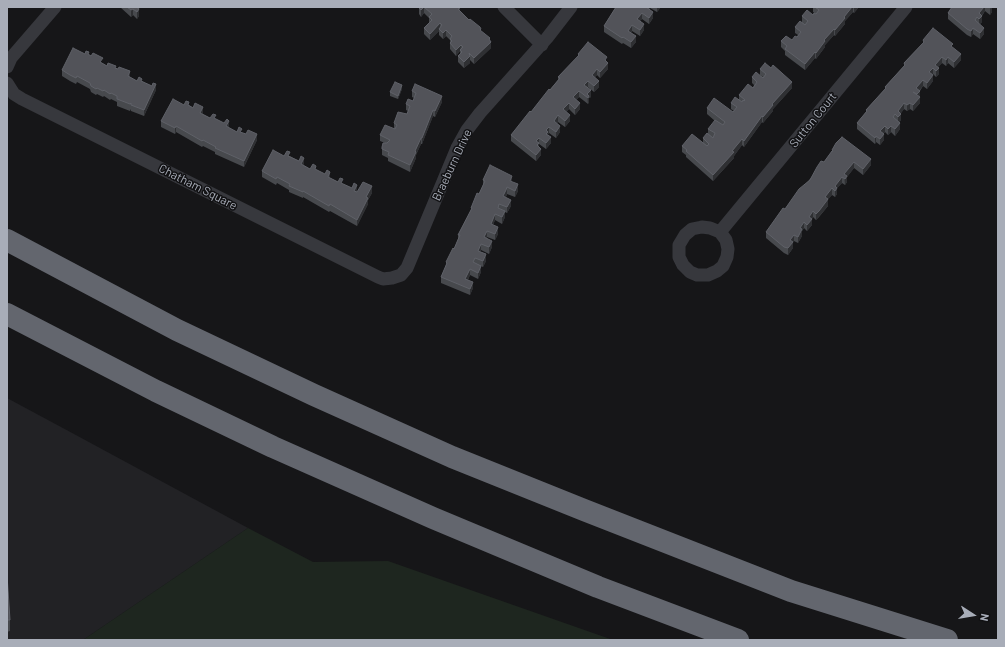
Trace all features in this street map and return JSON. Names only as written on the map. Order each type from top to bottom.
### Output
[{"type":"highway","points":[[7,228],[177,330]]},
{"type":"highway","points":[[7,240],[177,330],[314,395],[452,457],[791,591],[947,640]]},
{"type":"highway","points":[[7,314],[156,391]]},
{"type":"highway","points":[[7,320],[273,447],[433,518],[598,587],[738,640]]},
{"type":"street","points":[[7,66],[11,58],[55,7]]},
{"type":"street","points":[[504,7],[542,45]]},
{"type":"street","name":"Braeburn Drive","points":[[396,277],[401,275],[407,268],[457,148],[467,130],[480,113],[542,45],[571,7]]},
{"type":"street","name":"Sutton Court","points":[[720,232],[906,7]]},
{"type":"street","name":"Chatham Square","points":[[7,83],[14,94],[22,99],[378,277],[383,279],[396,277]]},
{"type":"shaded area","points":[[7,398],[248,528],[83,640],[7,640]]},
{"type":"shaded area","points":[[248,528],[313,562],[388,561],[613,640],[83,640]]},
{"type":"building","points":[[127,7],[136,7],[139,9],[137,12]]},
{"type":"building","points":[[424,7],[459,7],[460,8],[458,9],[469,20],[470,19],[480,27],[480,30],[490,38],[489,39],[491,42],[474,58],[469,53],[470,56],[464,62],[458,56],[462,52],[460,50],[463,47],[461,45],[456,50],[450,43],[452,41],[450,39],[452,36],[446,30],[443,33],[439,29],[442,25],[440,23],[430,34],[424,28],[432,20],[429,17],[432,14]]},
{"type":"building","points":[[616,7],[646,7],[653,12],[649,18],[642,13],[637,19],[644,24],[640,30],[632,25],[628,31],[636,36],[631,42],[604,26]]},
{"type":"building","points":[[815,7],[852,7],[844,17],[845,18],[824,40],[825,41],[816,53],[815,52],[805,64],[785,49],[787,46],[781,41],[786,36],[792,40],[795,36],[797,37],[801,32],[795,27],[800,21],[805,25],[808,21],[802,16],[807,10],[813,15],[814,13],[816,14],[819,10]]},
{"type":"building","points":[[952,7],[984,7],[979,13],[982,16],[979,19],[977,17],[975,20],[984,28],[980,33],[973,28],[971,31],[967,29],[948,13]]},
{"type":"building","points":[[933,28],[953,44],[951,46],[961,54],[954,62],[948,57],[946,60],[942,57],[935,65],[939,68],[936,71],[933,68],[929,72],[933,75],[927,83],[923,80],[916,88],[920,91],[917,94],[913,92],[920,97],[913,105],[910,103],[907,105],[904,103],[898,111],[901,114],[898,117],[895,114],[893,117],[900,123],[895,129],[891,126],[888,129],[885,126],[880,131],[884,134],[880,139],[876,136],[875,138],[857,123],[867,111],[866,110],[886,88],[885,87],[905,65],[904,63],[924,42],[923,40]]},
{"type":"building","points":[[588,42],[607,57],[605,60],[608,63],[600,72],[597,69],[592,75],[599,81],[594,86],[588,81],[584,85],[591,90],[587,94],[589,96],[588,98],[579,91],[573,97],[580,103],[575,109],[569,103],[563,109],[570,115],[565,121],[558,115],[554,121],[560,126],[556,132],[549,127],[546,130],[548,132],[546,134],[551,137],[546,143],[539,138],[536,141],[539,143],[537,145],[541,149],[536,155],[511,135],[530,111],[531,112],[549,89],[550,90],[560,78],[558,77],[579,55],[578,54]]},
{"type":"building","points":[[73,48],[85,54],[86,51],[89,52],[88,54],[91,56],[93,53],[103,58],[100,62],[107,66],[108,63],[116,66],[115,68],[118,69],[119,67],[130,71],[128,76],[137,81],[139,77],[142,79],[141,81],[152,86],[153,83],[156,84],[144,110],[131,105],[131,103],[130,104],[117,99],[117,96],[111,93],[110,94],[97,88],[96,89],[91,86],[90,83],[77,76],[76,78],[62,70]]},
{"type":"building","points":[[765,63],[771,68],[773,65],[792,82],[772,104],[773,105],[763,117],[762,116],[744,141],[742,139],[732,151],[734,152],[713,175],[682,146],[692,134],[707,146],[709,144],[703,138],[707,133],[713,138],[715,133],[708,129],[715,120],[723,125],[725,122],[707,108],[714,98],[733,112],[737,107],[731,103],[735,97],[742,102],[745,100],[739,95],[748,84],[753,88],[757,82],[752,77],[756,72],[763,78],[766,74],[760,69]]},
{"type":"building","points":[[395,82],[402,85],[398,96],[390,92]]},
{"type":"building","points":[[415,84],[442,96],[435,111],[433,110],[410,165],[388,155],[389,152],[382,149],[383,143],[387,143],[390,140],[380,135],[385,125],[395,129],[397,125],[394,123],[398,112],[407,114],[410,106],[406,104],[408,99],[413,101],[416,93],[412,91]]},
{"type":"building","points":[[173,99],[184,105],[186,101],[189,102],[188,105],[193,108],[195,103],[203,107],[200,113],[210,118],[213,114],[216,115],[214,118],[224,123],[227,119],[229,121],[226,126],[237,132],[239,127],[242,129],[240,132],[246,134],[248,130],[257,134],[244,161],[215,148],[216,147],[176,126],[175,128],[161,121]]},
{"type":"building","points":[[842,137],[871,159],[863,169],[854,162],[844,174],[847,176],[845,179],[842,177],[835,186],[837,188],[835,191],[832,188],[825,197],[828,199],[819,211],[816,214],[813,211],[809,217],[812,219],[807,225],[804,222],[800,228],[802,229],[798,237],[794,235],[790,240],[793,242],[788,248],[784,247],[766,232],[799,189],[810,180],[821,161],[824,162],[833,151],[832,150],[836,143]]},
{"type":"building","points":[[273,150],[284,156],[287,151],[290,152],[288,156],[299,161],[301,156],[304,158],[301,164],[310,169],[313,164],[316,166],[315,169],[325,174],[327,170],[330,172],[328,177],[338,182],[340,178],[343,179],[341,183],[352,188],[354,183],[357,185],[354,191],[357,192],[363,182],[372,186],[357,220],[330,204],[329,206],[303,191],[289,186],[290,184],[277,177],[276,179],[262,171]]},
{"type":"building","points":[[490,165],[512,176],[510,181],[518,184],[515,191],[507,187],[503,196],[511,200],[507,207],[499,204],[498,208],[505,211],[502,217],[495,214],[491,224],[498,227],[495,234],[487,231],[484,237],[492,241],[489,247],[481,244],[478,251],[486,254],[483,261],[475,258],[473,262],[481,266],[478,273],[470,269],[465,279],[473,282],[470,289],[441,277],[447,263],[446,262],[460,235],[458,235],[472,208],[477,193],[479,194],[485,181],[483,180]]},
{"type":"building","points":[[7,575],[10,620],[7,620]]}]
